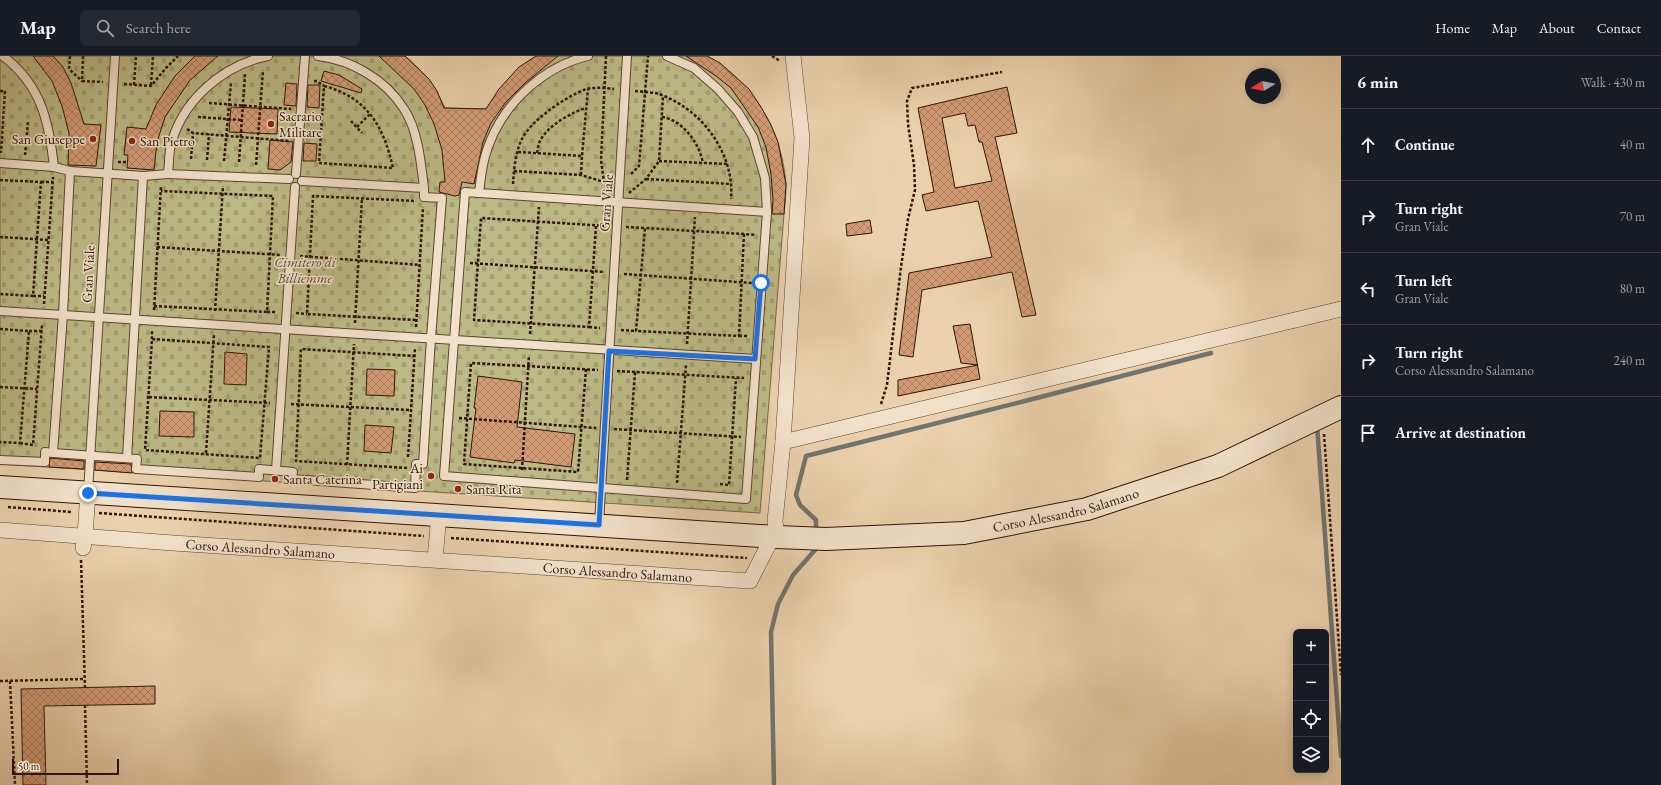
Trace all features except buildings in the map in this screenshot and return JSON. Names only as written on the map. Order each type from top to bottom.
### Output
[{"type":"street","points":[[775,537],[775,521],[783,442],[802,138],[793,56]]},
{"type":"street","points":[[783,442],[1341,309]]},
{"type":"street","name":"Corso Alessandro Salamano","points":[[0,487],[88,503],[439,515],[775,537],[826,539],[964,533],[1087,509],[1218,466],[1332,411]]},
{"type":"street","points":[[84,542],[88,503]]},
{"type":"street","points":[[435,559],[439,515]]},
{"type":"street","name":"Corso Alessandro Salamano","points":[[0,530],[84,542],[174,543],[435,559],[750,581],[761,559],[775,537]]},
{"type":"lane","points":[[3,56],[17,67],[36,94],[47,121],[54,167]]},
{"type":"lane","name":"Gran Viale","points":[[88,503],[115,56]]},
{"type":"lane","points":[[165,174],[170,149],[180,125],[195,100],[209,84],[229,70],[254,59],[268,56]]},
{"type":"lane","points":[[296,174],[305,56]]},
{"type":"lane","points":[[0,460],[45,462],[45,452],[137,459],[136,469],[259,477],[259,469],[276,470],[293,472],[292,479],[414,488],[416,464],[423,464],[434,338],[442,198],[424,197],[421,160],[415,134],[405,109],[387,89],[360,69],[335,58],[318,56]]},
{"type":"lane","points":[[479,193],[484,163],[490,142],[500,121],[512,104],[530,86],[552,70],[576,59],[588,56]]},
{"type":"lane","name":"Gran Viale","points":[[599,525],[627,56]]},
{"type":"lane","points":[[668,56],[694,68],[718,89],[738,112],[752,137],[765,178],[767,212],[755,359],[746,499],[444,476],[465,192],[767,212]]},
{"type":"lane","points":[[0,164],[54,167],[70,171],[143,176],[165,174],[289,179]]},
{"type":"lane","points":[[53,453],[63,314],[70,171]]},
{"type":"lane","points":[[289,179],[292,174],[296,174]]},
{"type":"lane","points":[[296,174],[300,176],[302,181]]},
{"type":"lane","points":[[127,458],[143,176]]},
{"type":"lane","points":[[289,179],[291,185],[295,187]]},
{"type":"lane","points":[[302,181],[424,188]]},
{"type":"lane","points":[[295,187],[302,181]]},
{"type":"lane","points":[[276,470],[295,187]]},
{"type":"lane","points":[[0,311],[454,339],[609,351],[755,359]]},
{"type":"path","points":[[70,56],[69,69],[82,81]]},
{"type":"path","points":[[134,85],[136,56]]},
{"type":"path","points":[[151,86],[153,56]]},
{"type":"path","points":[[514,171],[581,175],[604,182],[601,160],[606,56]]},
{"type":"path","points":[[620,184],[639,166],[648,56]]},
{"type":"path","points":[[256,165],[263,70]]},
{"type":"path","points":[[876,420],[887,385],[903,253],[915,190],[914,165],[908,124],[907,101],[912,88],[1002,72]]},
{"type":"path","points":[[239,162],[245,74]]},
{"type":"path","points":[[224,161],[231,80]]},
{"type":"path","points":[[324,86],[340,90],[360,104],[370,114],[374,118],[385,138],[393,168],[319,163],[324,86]]},
{"type":"path","points":[[581,175],[588,89]]},
{"type":"path","points":[[0,90],[4,91],[0,164]]},
{"type":"path","points":[[663,96],[659,161],[646,179],[730,184]]},
{"type":"path","points":[[209,103],[301,109]]},
{"type":"path","points":[[537,153],[540,140],[551,128],[566,117],[586,108]]},
{"type":"path","points":[[357,127],[370,114]]},
{"type":"path","points":[[198,117],[242,120]]},
{"type":"path","points":[[662,117],[671,118],[689,135],[701,152],[703,163]]},
{"type":"path","points":[[351,121],[362,133]]},
{"type":"path","points":[[25,165],[28,122]]},
{"type":"path","points":[[180,125],[192,133],[299,141]]},
{"type":"path","points":[[191,159],[192,133]]},
{"type":"path","points":[[207,160],[209,134]]},
{"type":"path","points":[[518,152],[582,156]]},
{"type":"path","points":[[659,161],[727,164]]},
{"type":"path","points":[[152,339],[269,347],[260,458],[145,450],[161,191],[165,174]]},
{"type":"path","points":[[0,180],[53,182]]},
{"type":"path","points":[[33,296],[41,182]]},
{"type":"path","points":[[154,306],[267,312],[271,254],[273,196],[161,191]]},
{"type":"path","points":[[416,202],[313,196],[307,314],[416,320]]},
{"type":"path","points":[[481,218],[596,226],[589,327],[474,320],[481,218]]},
{"type":"path","points":[[645,228],[744,234],[739,336],[636,331],[645,228]]},
{"type":"path","points":[[0,237],[49,240]]},
{"type":"path","points":[[0,294],[44,296]]},
{"type":"path","points":[[0,329],[42,331]]},
{"type":"path","points":[[0,442],[20,443],[30,331]]},
{"type":"path","points":[[407,468],[296,461],[301,349],[414,356]]},
{"type":"path","points":[[470,363],[586,369],[578,472],[464,464],[470,363]]},
{"type":"path","points":[[634,480],[627,480],[635,372],[736,378],[730,485],[714,484]]},
{"type":"path","points":[[0,388],[37,389]]},
{"type":"path","points":[[1332,411],[1341,675]]},
{"type":"path","points":[[670,482],[685,483]]},
{"type":"path","points":[[0,506],[88,503],[437,537],[761,559]]},
{"type":"path","points":[[84,542],[81,556],[85,688]]},
{"type":"path","points":[[0,681],[84,679]]},
{"type":"path","points":[[10,681],[15,785]]},
{"type":"path","points":[[85,705],[87,785]]},
{"type":"green space","name":"Cimitero di Billiemme","points":[[0,56],[405,56],[428,80],[445,108],[486,109],[508,80],[521,67],[536,56],[707,56],[724,67],[739,80],[752,94],[763,110],[779,145],[786,184],[760,513],[0,464]]},
{"type":"waterway","points":[[816,526],[816,520],[800,505],[796,495],[806,456],[1211,353]]},
{"type":"waterway","points":[[1317,425],[1341,756]]},
{"type":"waterway","points":[[774,785],[771,632],[778,604],[793,575],[815,550]]},
{"type":"place","name":"Sacrario Militare","points":[[271,124]]},
{"type":"place","name":"San Giuseppe","points":[[93,139]]},
{"type":"place","name":"San Pietro","points":[[132,141]]},
{"type":"place","name":"Ai Partigiani","points":[[431,476]]},
{"type":"place","name":"Santa Caterina","points":[[275,479]]},
{"type":"place","name":"Santa Rita","points":[[458,489]]},
{"type":"route","points":[[88,493],[599,525],[609,351],[755,359],[761,283]]}]
